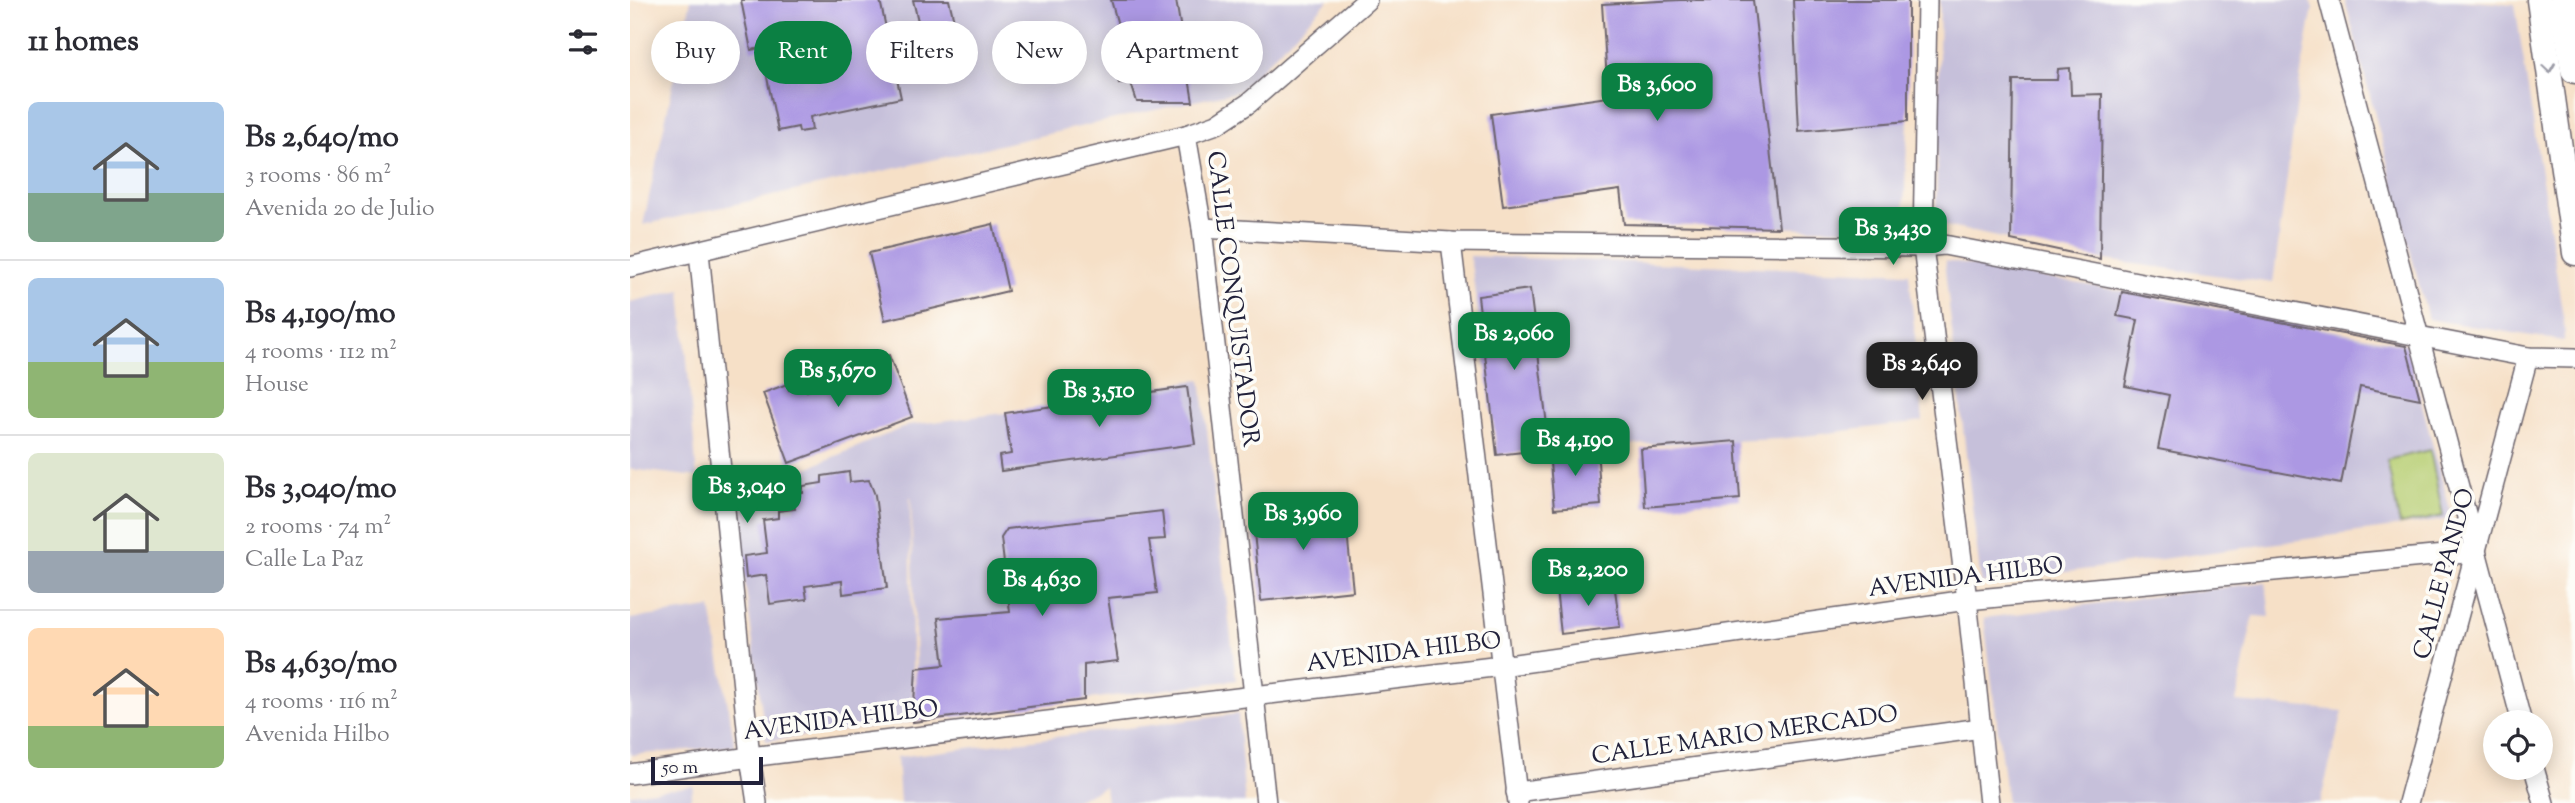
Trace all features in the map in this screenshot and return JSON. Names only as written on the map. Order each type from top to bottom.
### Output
[{"type":"highway","points":[[2564,0],[2575,69]]},
{"type":"main road","points":[[2539,0],[2575,253]]},
{"type":"street","points":[[630,267],[1186,135],[1217,124],[1249,103],[1367,0]]},
{"type":"street","points":[[1927,0],[1923,247],[1989,803]]},
{"type":"street","points":[[2329,0],[2519,710]]},
{"type":"street","name":"CALLE CONQUISTADOR","points":[[1186,135],[1202,228],[1266,803]]},
{"type":"street","points":[[1202,228],[1451,242],[1923,247],[1944,245],[2528,357],[2575,358]]},
{"type":"street","points":[[1451,242],[1517,797]]},
{"type":"street","points":[[699,252],[750,757],[757,803]]},
{"type":"street","name":"CALLE PANDO","points":[[2409,803],[2528,357]]},
{"type":"street","name":"AVENIDA HILBO","points":[[630,774],[750,757],[1501,666],[1966,600],[2476,552]]},
{"type":"street","name":"CALLE MARIO MERCADO","points":[[1517,797],[1981,728]]},
{"type":"street","points":[[2537,780],[2544,803]]},
{"type":"shaded area","points":[[691,0],[947,0],[952,21],[866,21],[866,84],[978,84],[978,21],[953,21],[949,0],[1329,0],[1263,67],[1263,21],[1101,21],[1101,84],[1246,84],[1239,91],[643,225],[673,84],[740,84],[740,21],[687,21]]},
{"type":"shaded area","points":[[1680,0],[1908,0],[1908,121],[1903,230],[1624,224],[1608,97],[1602,4]]},
{"type":"shaded area","points":[[1940,0],[2310,0],[2313,8],[2300,79],[2273,283],[2105,260],[1936,224]]},
{"type":"shaded area","points":[[2345,0],[2455,0],[2515,4],[2565,330],[2563,341],[2428,319]]},
{"type":"shaded area","points":[[1470,256],[1909,273],[1923,421],[1780,439],[1497,450]]},
{"type":"shaded area","points":[[1946,261],[2406,344],[2450,510],[2445,520],[1981,584]]},
{"type":"shaded area","points":[[681,290],[697,477],[630,469],[630,302]]},
{"type":"shaded area","points":[[1201,379],[1236,680],[766,741],[734,499],[909,425],[1005,413]],"holes":[[[910,497],[911,497],[916,668],[913,707]]]},
{"type":"shaded area","points":[[2266,582],[2270,617],[2253,616],[2236,702],[2343,711],[2320,803],[2007,803],[1984,618]]},
{"type":"shaded area","points":[[711,608],[735,746],[630,755],[630,619]]},
{"type":"shaded area","points":[[1238,714],[1245,803],[1107,803],[1105,787],[1067,803],[900,803],[897,757]]},
{"type":"shaded area","points":[[694,786],[689,803],[630,803],[630,794]]},
{"type":"green space","points":[[2430,450],[2443,516],[2400,525],[2387,460]]},
{"type":"building","points":[[741,0],[880,0],[884,21],[866,21],[866,84],[898,84],[901,98],[810,117],[812,130],[799,132],[798,127],[778,131],[768,84],[852,84],[852,21],[754,21],[754,49],[751,50]]},
{"type":"building","points":[[913,0],[949,0],[954,21],[918,21]]},
{"type":"building","points":[[1111,0],[1176,0],[1180,21],[1117,21]]},
{"type":"building","points":[[1753,0],[1779,228],[1624,224],[1620,190],[1503,206],[1491,114],[1608,97],[1602,4]]},
{"type":"building","points":[[1793,0],[1908,0],[1908,121],[1799,131]]},
{"type":"building","points":[[2070,68],[2071,95],[2102,94],[2100,259],[2011,240],[2013,80],[2057,80],[2058,69]]},
{"type":"building","points":[[1131,84],[1190,84],[1193,102],[1137,102]]},
{"type":"building","points":[[993,224],[1008,291],[885,320],[869,253]]},
{"type":"building","points":[[1530,289],[1550,449],[1497,455],[1478,296]]},
{"type":"building","points":[[2122,292],[2406,346],[2420,399],[2360,387],[2341,484],[2158,449],[2169,395],[2125,386],[2138,320],[2117,316]]},
{"type":"building","points":[[889,355],[912,417],[789,463],[763,393],[787,384],[789,390],[805,385],[807,391],[860,371],[858,366]]},
{"type":"building","points":[[1187,387],[1195,444],[1001,471],[999,456],[1011,454],[1005,413]]},
{"type":"building","points":[[1736,441],[1740,499],[1645,507],[1641,449]]},
{"type":"building","points":[[1597,447],[1601,505],[1554,509],[1549,451]]},
{"type":"building","points":[[849,472],[850,482],[869,480],[875,495],[887,588],[843,594],[842,581],[805,586],[807,599],[770,604],[766,575],[746,578],[744,556],[767,553],[763,520],[778,518],[778,511],[795,509],[793,494],[803,493],[803,486],[822,483],[822,476]]},
{"type":"building","points":[[1344,502],[1353,591],[1261,601],[1252,513]]},
{"type":"building","points":[[1162,511],[1165,539],[1149,540],[1157,593],[1108,598],[1118,661],[1084,665],[1084,700],[913,722],[916,668],[944,665],[938,618],[1010,612],[1001,538],[1007,529]]},
{"type":"building","points":[[1614,582],[1620,627],[1561,634],[1556,589]]}]
